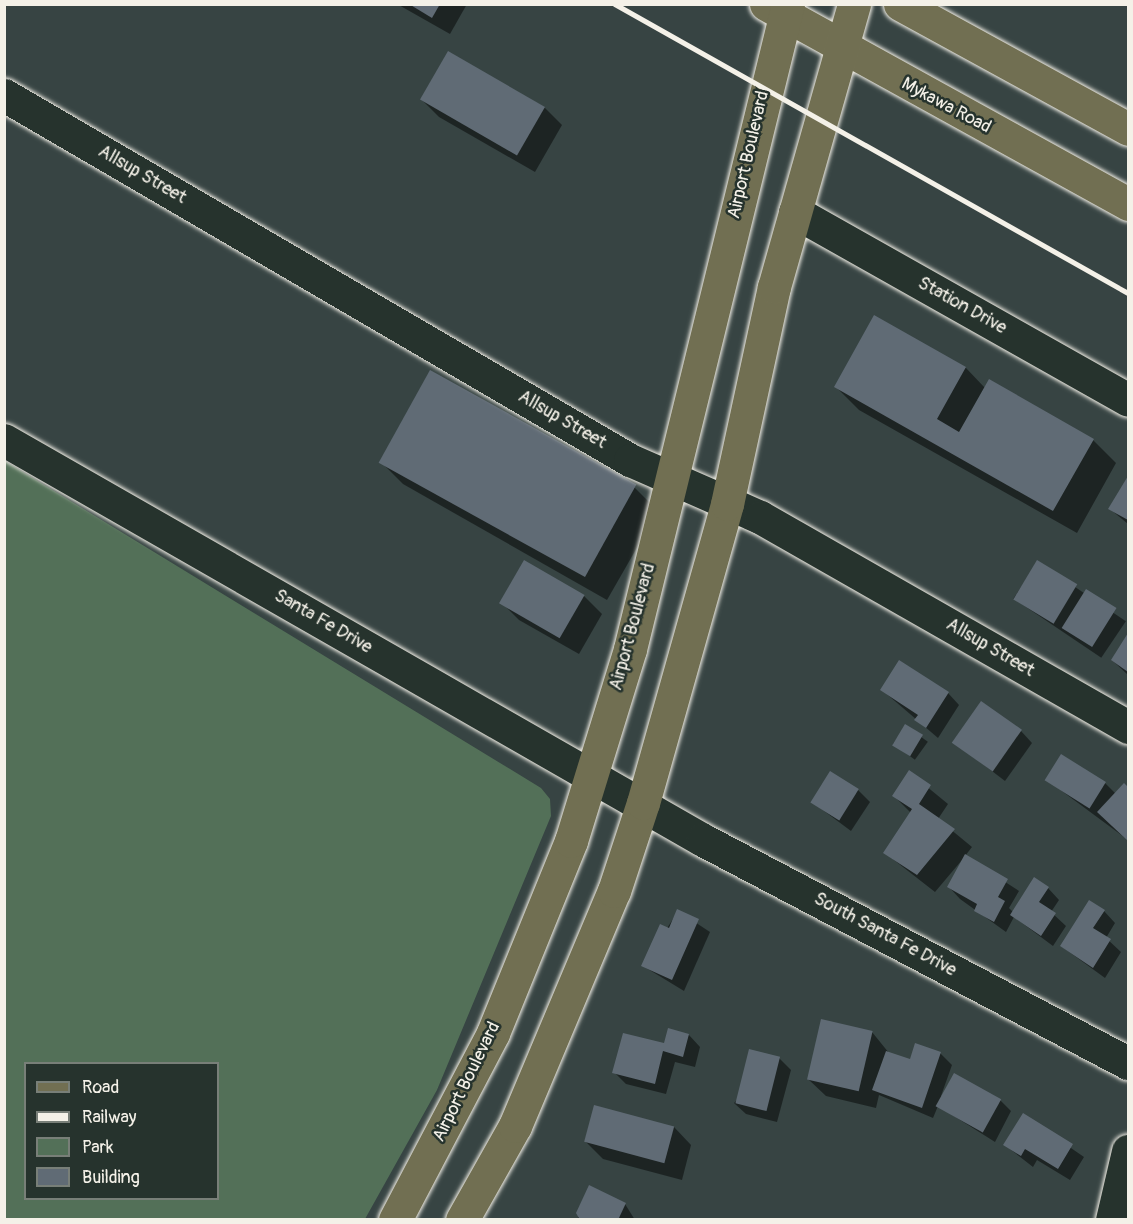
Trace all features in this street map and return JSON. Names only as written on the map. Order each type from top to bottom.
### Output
[{"type":"main road","points":[[462,1220],[515,1126],[614,891],[643,803],[727,504],[795,212],[839,48],[854,4]]},
{"type":"main road","points":[[900,4],[1128,129]]},
{"type":"main road","name":"Mykawa Road","points":[[779,8],[839,48],[1128,204]]},
{"type":"main road","name":"Airport Boulevard","points":[[395,1220],[493,1033],[571,842],[630,649],[779,8]]},
{"type":"street","name":"Allsup Street","points":[[4,95],[630,460],[770,523],[1128,727]]},
{"type":"street","name":"Station Drive","points":[[795,212],[1128,400]]},
{"type":"street","name":"Santa Fe Drive","points":[[4,440],[643,803]]},
{"type":"street","name":"South Santa Fe Drive","points":[[643,803],[1128,1063]]},
{"type":"street","points":[[1112,1220],[1128,1151]]},
{"type":"green space","points":[[5,461],[541,788],[550,799],[551,816],[437,1090],[365,1219],[5,1219]]},
{"type":"building","points":[[409,4],[440,4],[432,18]]},
{"type":"building","points":[[448,51],[545,107],[517,155],[420,99]]},
{"type":"building","points":[[874,315],[966,367],[937,419],[959,432],[989,379],[1094,439],[1053,511],[834,387]]},
{"type":"building","points":[[430,370],[636,484],[585,577],[379,463]]},
{"type":"building","points":[[1128,476],[1128,520],[1108,509]]},
{"type":"building","points":[[524,560],[585,595],[560,638],[499,603]]},
{"type":"building","points":[[1037,560],[1077,584],[1054,624],[1013,599]]},
{"type":"building","points":[[1086,589],[1117,608],[1092,647],[1062,628]]},
{"type":"building","points":[[1128,633],[1128,672],[1111,660]]},
{"type":"building","points":[[899,660],[949,692],[926,728],[914,720],[918,715],[880,690]]},
{"type":"building","points":[[981,701],[1022,730],[993,771],[952,743]]},
{"type":"building","points":[[905,724],[923,735],[910,756],[892,745]]},
{"type":"building","points":[[1061,754],[1106,782],[1090,808],[1045,780]]},
{"type":"building","points":[[909,770],[931,785],[919,804],[955,829],[917,875],[883,853],[912,809],[892,796]]},
{"type":"building","points":[[830,771],[859,789],[839,820],[810,802]]},
{"type":"building","points":[[1124,783],[1128,787],[1128,841],[1097,812]]},
{"type":"building","points":[[965,854],[1008,879],[998,897],[1005,901],[994,922],[974,911],[977,904],[947,887]]},
{"type":"building","points":[[1034,877],[1049,887],[1039,902],[1056,913],[1041,936],[1010,915]]},
{"type":"building","points":[[1089,900],[1105,910],[1093,928],[1111,939],[1093,968],[1060,946]]},
{"type":"building","points":[[677,909],[699,919],[672,980],[641,966],[660,924],[669,928]]},
{"type":"building","points":[[821,1019],[873,1031],[859,1091],[807,1079]]},
{"type":"building","points":[[668,1028],[689,1034],[683,1057],[663,1051],[655,1084],[612,1073],[623,1033],[664,1043]]},
{"type":"building","points":[[915,1043],[941,1052],[922,1108],[872,1090],[886,1051],[910,1059]]},
{"type":"building","points":[[749,1049],[780,1057],[767,1111],[735,1103]]},
{"type":"building","points":[[954,1073],[1001,1099],[983,1132],[936,1106]]},
{"type":"building","points":[[594,1105],[674,1126],[664,1163],[584,1142]]},
{"type":"building","points":[[1023,1113],[1073,1144],[1058,1169],[1025,1149],[1021,1156],[1003,1145]]},
{"type":"building","points":[[589,1185],[626,1203],[618,1220],[580,1220],[576,1213]]},
{"type":"railway","points":[[615,4],[1128,293]]}]
